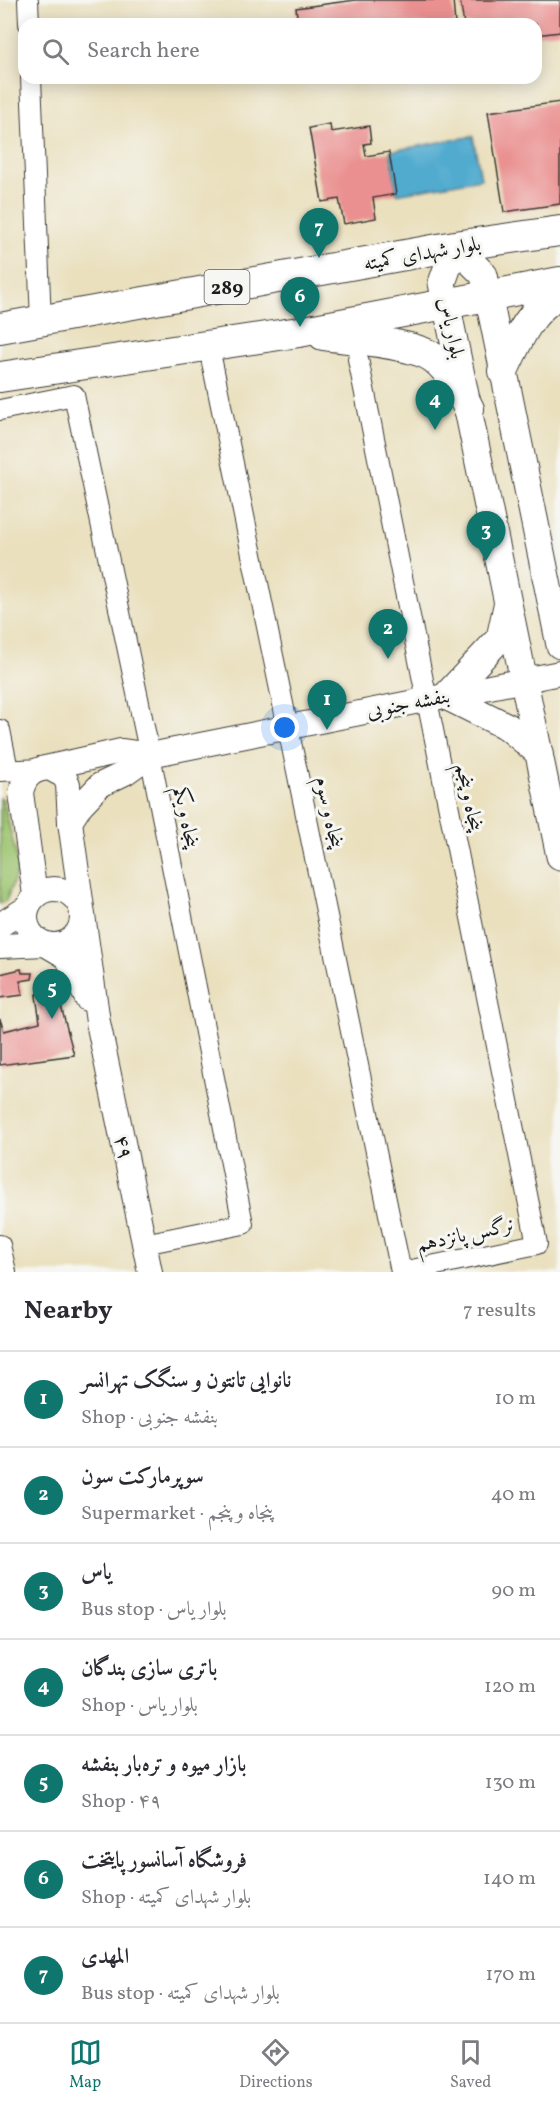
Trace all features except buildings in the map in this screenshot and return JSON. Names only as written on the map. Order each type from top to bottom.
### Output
[{"type":"main road","name":"بلوار شهدای کمیته","points":[[0,328],[455,246],[560,231]]},
{"type":"main road","name":"بلوار یاس","points":[[560,645],[484,275],[455,246],[442,283],[560,856]]},
{"type":"main road","points":[[0,377],[299,332],[449,315],[490,306],[560,282]]},
{"type":"main road","points":[[503,371],[522,331],[545,301],[560,292]]},
{"type":"main road","points":[[299,332],[392,345],[434,357],[456,383],[469,409]]},
{"type":"main road","points":[[508,602],[500,638],[436,698],[508,727],[539,753]]},
{"type":"street","points":[[28,0],[29,18]]},
{"type":"street","points":[[31,84],[40,321]]},
{"type":"street","name":"پنجاه و پنجم","points":[[358,359],[436,698],[537,1244]]},
{"type":"street","name":"پنجاه و سوم","points":[[212,362],[401,1272]]},
{"type":"street","name":"پنجاه و یکم","points":[[0,410],[74,395],[150,755],[243,1224],[144,1244]]},
{"type":"street","name":"بنفشه جنوبی","points":[[4,770],[41,769],[121,751],[150,755],[560,673]]},
{"type":"street","points":[[0,730],[4,770]]},
{"type":"street","name":"بنفشه جنوبی","points":[[70,822],[81,805],[100,785],[150,755]]},
{"type":"street","points":[[49,768],[57,771],[64,776],[68,784],[70,822],[98,1022],[67,957],[33,936],[26,923],[31,902],[21,793],[27,777],[33,771],[41,769],[49,768]]},
{"type":"street","points":[[0,925],[48,889],[63,890],[76,898],[82,911],[81,926],[73,938],[60,945],[0,945]]},
{"type":"street","name":"۴۹","points":[[98,1022],[150,1272]]},
{"type":"street","name":"نرگس پانزدهم","points":[[401,1272],[537,1244]]},
{"type":"street","points":[[0,1245],[6,1272]]},
{"type":"green space","points":[[0,798],[3,800],[19,867],[6,901],[0,904]]},
{"type":"water","points":[[473,136],[481,179],[397,194],[390,151]]},
{"type":"place","name":"المهدی","points":[[319,258]]},
{"type":"place","name":"فروشگاه آسانسور پایتخت","points":[[300,327]]},
{"type":"place","name":"باتری سازی بندگان","points":[[435,430]]},
{"type":"place","name":"یاس","points":[[486,561]]},
{"type":"place","name":"سوپرمارکت سون","points":[[388,659]]},
{"type":"place","name":"نانوایی تانتون و سنگک تهرانسر","points":[[327,730]]},
{"type":"place","name":"بازار میوه و تره‌بار بنفشه","points":[[52,1019]]}]
